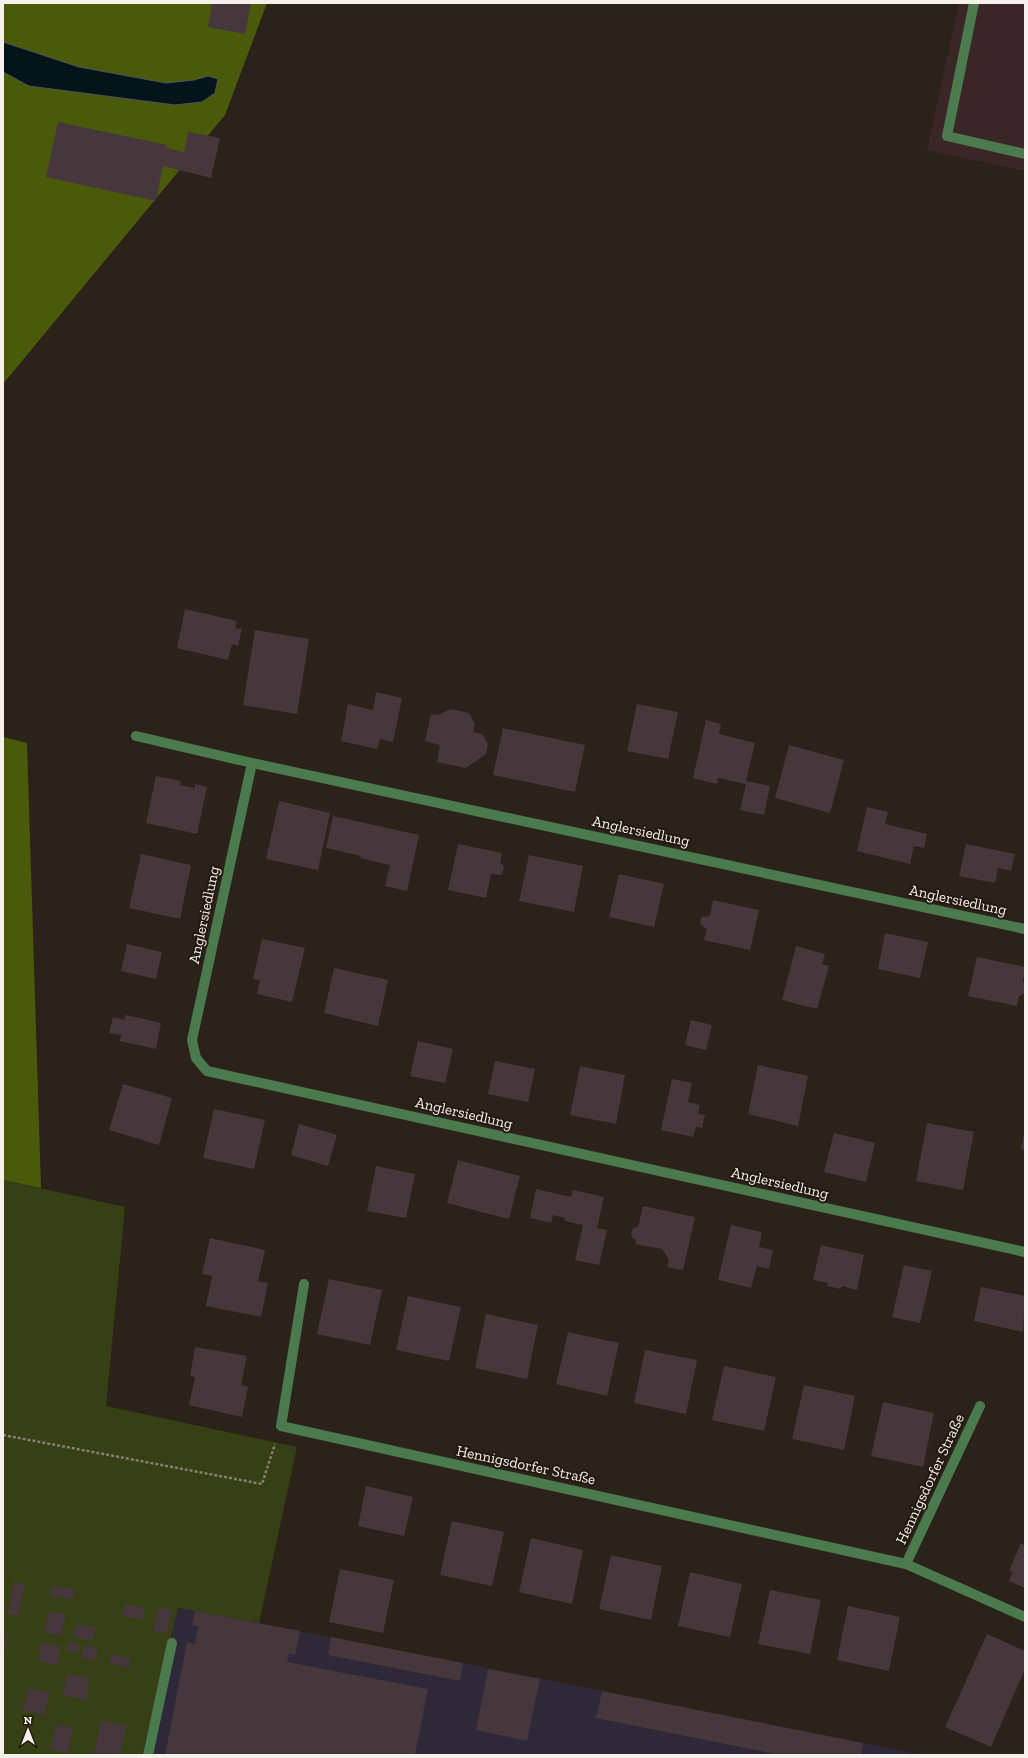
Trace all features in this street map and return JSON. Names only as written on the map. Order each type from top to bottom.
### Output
[{"type":"street","points":[[974,3],[947,136],[1025,154]]},
{"type":"street","name":"Anglersiedlung","points":[[136,736],[252,763],[1025,929]]},
{"type":"street","name":"Anglersiedlung","points":[[252,763],[192,1040],[196,1058],[207,1071],[1025,1252]]},
{"type":"street","points":[[281,1426],[304,1284]]},
{"type":"street","name":"Hennigsdorfer Straße","points":[[906,1564],[980,1406]]},
{"type":"street","name":"Hennigsdorfer Straße","points":[[281,1426],[906,1564],[1025,1618]]},
{"type":"street","points":[[148,1755],[172,1643]]},
{"type":"path","points":[[3,1435],[262,1484],[281,1426]]},
{"type":"shaded area","points":[[959,3],[1025,3],[1025,171],[927,150]]},
{"type":"shaded area","points":[[3,42],[79,67],[166,83],[194,80],[208,76],[218,79],[215,93],[202,102],[175,105],[29,86],[3,72]]},
{"type":"shaded area","points":[[178,1608],[463,1663],[923,1755],[142,1755]]},
{"type":"green space","points":[[3,3],[267,3],[225,115],[3,384],[3,72],[175,105],[208,76],[194,80],[166,83],[79,67],[3,42]]},
{"type":"green space","points":[[3,737],[27,743],[41,1188],[3,1180]]},
{"type":"green space","points":[[3,1180],[125,1207],[106,1406],[297,1447],[259,1623],[178,1608],[142,1755],[3,1755]]},
{"type":"building","points":[[212,3],[251,3],[245,34],[208,27]]},
{"type":"building","points":[[58,122],[167,145],[167,148],[184,152],[188,132],[220,138],[211,178],[163,166],[156,201],[46,177]]},
{"type":"building","points":[[185,609],[237,621],[235,628],[242,629],[238,646],[232,644],[228,660],[177,648]]},
{"type":"building","points":[[255,630],[309,639],[297,714],[243,705]]},
{"type":"building","points":[[376,692],[402,698],[393,742],[380,739],[377,749],[341,741],[348,704],[373,710]]},
{"type":"building","points":[[637,704],[678,712],[668,759],[627,751]]},
{"type":"building","points":[[450,709],[469,713],[475,724],[473,732],[482,734],[488,744],[486,754],[466,768],[437,762],[440,745],[425,741],[431,714],[439,715]]},
{"type":"building","points":[[706,720],[721,724],[719,734],[755,743],[746,781],[770,786],[764,815],[740,810],[746,784],[718,778],[717,784],[693,778]]},
{"type":"building","points":[[503,728],[585,745],[575,792],[493,775]]},
{"type":"building","points":[[789,745],[844,760],[830,813],[775,798]]},
{"type":"building","points":[[156,776],[181,781],[180,785],[195,788],[195,784],[207,787],[197,834],[146,823]]},
{"type":"building","points":[[279,801],[330,813],[318,870],[266,859]]},
{"type":"building","points":[[867,807],[888,812],[885,824],[927,834],[924,848],[914,846],[910,864],[857,851]]},
{"type":"building","points":[[333,816],[419,835],[407,891],[385,886],[390,865],[360,858],[361,856],[326,848]]},
{"type":"building","points":[[458,844],[502,853],[500,863],[503,865],[504,869],[501,875],[491,874],[486,898],[448,890]]},
{"type":"building","points":[[966,844],[1015,854],[1011,871],[998,868],[995,883],[959,876]]},
{"type":"building","points":[[141,854],[191,865],[180,919],[129,908]]},
{"type":"building","points":[[529,855],[583,866],[574,912],[519,901]]},
{"type":"building","points":[[619,874],[664,884],[654,927],[609,917]]},
{"type":"building","points":[[713,900],[759,910],[750,950],[704,940],[707,929],[700,924],[701,917],[710,916]]},
{"type":"building","points":[[885,933],[928,942],[920,978],[878,969]]},
{"type":"building","points":[[262,939],[305,948],[292,1002],[257,994],[260,980],[253,979]]},
{"type":"building","points":[[127,944],[162,952],[156,979],[121,971]]},
{"type":"building","points":[[796,946],[825,954],[822,964],[829,966],[817,1009],[782,1000]]},
{"type":"building","points":[[977,957],[1025,967],[1023,981],[1025,984],[1025,993],[1019,996],[1017,1006],[968,996]]},
{"type":"building","points":[[334,968],[388,980],[378,1026],[324,1013]]},
{"type":"building","points":[[126,1015],[161,1023],[156,1049],[120,1041],[121,1035],[109,1033],[113,1017],[124,1020]]},
{"type":"building","points":[[691,1020],[712,1025],[706,1050],[685,1045]]},
{"type":"building","points":[[418,1041],[453,1049],[445,1083],[410,1076]]},
{"type":"building","points":[[495,1061],[535,1069],[528,1102],[488,1094]]},
{"type":"building","points":[[758,1065],[808,1076],[798,1126],[748,1114]]},
{"type":"building","points":[[580,1066],[625,1075],[616,1124],[570,1115]]},
{"type":"building","points":[[672,1079],[692,1083],[688,1102],[700,1105],[698,1114],[705,1115],[702,1128],[696,1127],[693,1137],[661,1130]]},
{"type":"building","points":[[123,1084],[172,1098],[159,1145],[109,1130]]},
{"type":"building","points":[[214,1109],[265,1120],[254,1169],[203,1158]]},
{"type":"building","points":[[927,1123],[974,1132],[963,1190],[916,1181]]},
{"type":"building","points":[[299,1124],[337,1135],[328,1166],[291,1155]]},
{"type":"building","points":[[834,1133],[875,1143],[866,1182],[824,1172]]},
{"type":"building","points":[[1025,1133],[1025,1150],[1021,1149]]},
{"type":"building","points":[[458,1160],[520,1176],[509,1219],[447,1203]]},
{"type":"building","points":[[376,1166],[415,1174],[406,1218],[367,1211]]},
{"type":"building","points":[[536,1189],[571,1197],[573,1190],[604,1197],[597,1228],[607,1230],[599,1265],[575,1260],[583,1225],[565,1221],[565,1218],[553,1215],[551,1223],[530,1218]]},
{"type":"building","points":[[643,1206],[695,1217],[683,1270],[667,1267],[669,1260],[662,1249],[635,1244],[636,1240],[632,1238],[631,1233],[633,1228],[638,1227]]},
{"type":"building","points":[[731,1225],[762,1232],[759,1247],[773,1250],[769,1269],[757,1266],[751,1288],[718,1280]]},
{"type":"building","points":[[210,1238],[265,1250],[258,1281],[268,1283],[261,1317],[206,1306],[212,1276],[202,1274]]},
{"type":"building","points":[[821,1245],[864,1255],[857,1290],[842,1286],[841,1289],[827,1286],[828,1283],[813,1280]]},
{"type":"building","points":[[904,1265],[932,1271],[920,1323],[892,1317]]},
{"type":"building","points":[[329,1279],[382,1290],[370,1345],[317,1334]]},
{"type":"building","points":[[981,1287],[1025,1296],[1023,1332],[974,1321]]},
{"type":"building","points":[[408,1296],[461,1307],[449,1361],[396,1350]]},
{"type":"building","points":[[486,1314],[538,1325],[527,1379],[475,1368]]},
{"type":"building","points":[[568,1332],[619,1343],[607,1396],[556,1384]]},
{"type":"building","points":[[195,1347],[247,1356],[241,1385],[248,1387],[242,1417],[189,1405],[195,1377],[190,1376]]},
{"type":"building","points":[[645,1350],[697,1360],[686,1414],[634,1403]]},
{"type":"building","points":[[724,1366],[776,1377],[764,1431],[712,1420]]},
{"type":"building","points":[[804,1385],[855,1396],[844,1450],[792,1439]]},
{"type":"building","points":[[883,1402],[934,1413],[923,1467],[871,1456]]},
{"type":"building","points":[[366,1486],[413,1497],[404,1536],[358,1526]]},
{"type":"building","points":[[452,1521],[504,1532],[492,1586],[440,1575]]},
{"type":"building","points":[[531,1538],[583,1550],[572,1604],[519,1592]]},
{"type":"building","points":[[1021,1543],[1025,1545],[1025,1588],[1009,1581],[1013,1572],[1009,1571]]},
{"type":"building","points":[[611,1555],[662,1566],[651,1620],[599,1609]]},
{"type":"building","points":[[340,1569],[394,1580],[383,1633],[329,1622]]},
{"type":"building","points":[[690,1572],[742,1584],[730,1637],[678,1626]]},
{"type":"building","points":[[14,1582],[25,1584],[18,1616],[8,1614]]},
{"type":"building","points":[[51,1586],[75,1589],[74,1599],[50,1596]]},
{"type":"building","points":[[770,1590],[821,1600],[810,1654],[758,1644]]},
{"type":"building","points":[[125,1604],[145,1608],[142,1620],[122,1616]]},
{"type":"building","points":[[848,1606],[900,1617],[889,1671],[837,1660]]},
{"type":"building","points":[[158,1607],[172,1610],[167,1633],[153,1631]]},
{"type":"building","points":[[49,1611],[66,1615],[61,1636],[44,1632]]},
{"type":"building","points":[[195,1611],[300,1631],[295,1655],[289,1654],[287,1662],[428,1689],[415,1755],[165,1755],[187,1642],[195,1644],[198,1626],[192,1625]]},
{"type":"building","points":[[76,1624],[96,1627],[93,1641],[73,1637]]},
{"type":"building","points":[[3,1634],[8,1635],[4,1657],[3,1657]]},
{"type":"building","points":[[987,1634],[1025,1651],[1025,1669],[991,1747],[945,1727]]},
{"type":"building","points":[[331,1637],[463,1663],[460,1681],[328,1655]]},
{"type":"building","points":[[68,1642],[80,1644],[78,1653],[66,1651]]},
{"type":"building","points":[[41,1643],[61,1646],[58,1665],[38,1661]]},
{"type":"building","points":[[84,1645],[98,1648],[95,1661],[81,1658]]},
{"type":"building","points":[[111,1654],[131,1659],[129,1668],[109,1663]]},
{"type":"building","points":[[488,1669],[540,1679],[527,1741],[476,1730]]},
{"type":"building","points":[[67,1674],[90,1678],[86,1700],[63,1695]]},
{"type":"building","points":[[29,1688],[50,1693],[44,1715],[23,1710]]},
{"type":"building","points":[[602,1691],[863,1743],[861,1755],[780,1755],[596,1718]]},
{"type":"building","points":[[101,1720],[127,1726],[120,1755],[94,1754]]},
{"type":"building","points":[[56,1724],[73,1728],[67,1753],[50,1749]]}]
